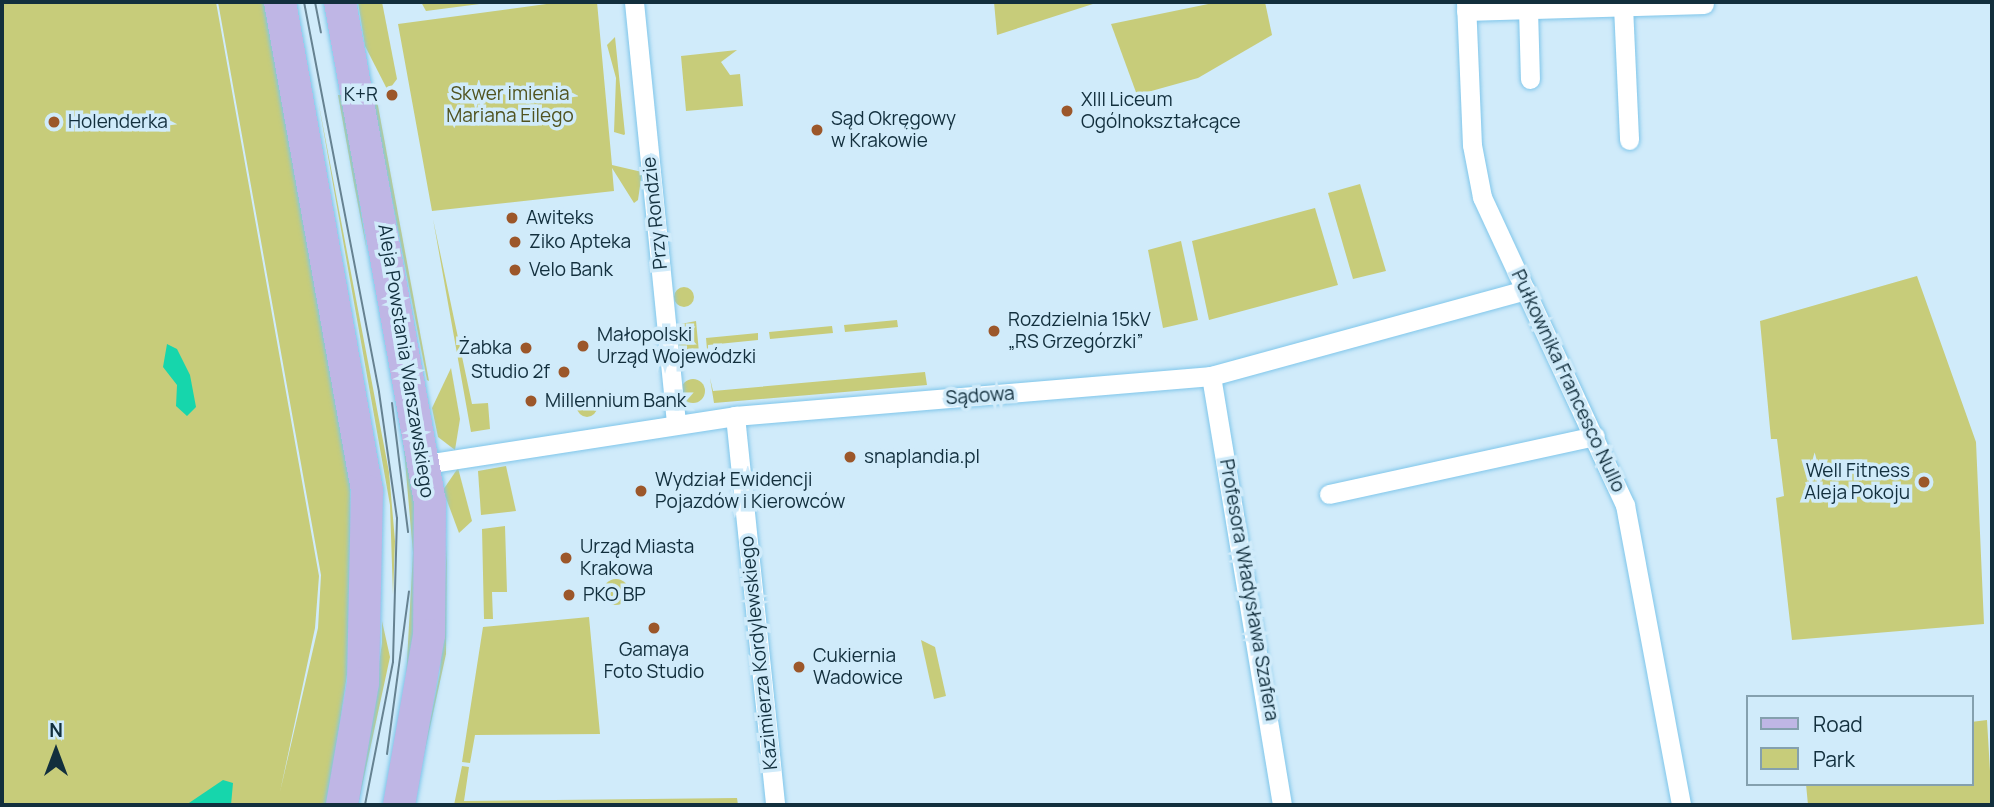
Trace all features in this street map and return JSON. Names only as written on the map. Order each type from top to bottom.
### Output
[{"type":"main road","points":[[280,2],[367,491],[363,683],[342,805]]},
{"type":"main road","name":"Aleja Powstania Warszawskiego","points":[[340,2],[426,464],[429,635],[399,805]]},
{"type":"street","name":"Przy Rondzie","points":[[634,2],[676,424]]},
{"type":"street","points":[[1466,6],[1528,9],[1704,4]]},
{"type":"street","name":"Pułkownika Francesco Nullo","points":[[1466,6],[1472,145],[1482,197],[1625,505],[1681,805]]},
{"type":"street","points":[[1623,6],[1629,140]]},
{"type":"street","points":[[1528,9],[1530,79]]},
{"type":"street","name":"Sądowa","points":[[426,464],[735,416],[1211,376],[1525,290]]},
{"type":"street","name":"Profesora Władysława Szafera","points":[[1211,376],[1282,805]]},
{"type":"street","name":"Kazimierza Kordylewskiego","points":[[735,416],[775,805]]},
{"type":"street","points":[[1329,494],[1595,436]]},
{"type":"green space","points":[[2,2],[216,2],[319,576],[315,628],[280,792],[318,628],[321,575],[218,2],[264,2],[350,474],[352,640],[328,805],[2,805]]},
{"type":"green space","points":[[358,2],[382,2],[397,79],[388,91],[365,46]]},
{"type":"green space","points":[[421,2],[495,2],[426,11]]},
{"type":"green space","name":"Skwer imienia Mariana Eilego","points":[[561,2],[597,2],[612,165],[642,172],[638,200],[634,203],[612,168],[614,191],[432,211],[398,24]]},
{"type":"green space","points":[[994,2],[1099,2],[997,35]]},
{"type":"green space","points":[[1218,2],[1265,2],[1272,35],[1198,78],[1137,95],[1111,24]]},
{"type":"green space","points":[[615,37],[624,135],[614,132],[616,78],[607,45]]},
{"type":"green space","points":[[737,50],[721,62],[730,75],[740,74],[743,106],[686,111],[681,56]]},
{"type":"green space","points":[[370,85],[378,106],[429,381],[427,380]]},
{"type":"green space","points":[[338,95],[343,95],[367,251],[354,184]]},
{"type":"green space","points":[[318,100],[389,472],[395,541],[393,595],[390,505]]},
{"type":"green space","points":[[1360,184],[1386,271],[1353,279],[1328,193]]},
{"type":"green space","points":[[1315,208],[1338,285],[1209,320],[1192,241]]},
{"type":"green space","points":[[433,219],[472,404],[488,403],[490,429],[471,432]]},
{"type":"green space","points":[[1181,241],[1198,320],[1163,328],[1148,250]]},
{"type":"green space","points":[[374,274],[413,478],[418,539],[415,637],[384,805],[406,679],[413,553],[404,449]]},
{"type":"green space","points":[[1917,276],[1976,442],[1984,624],[1792,640],[1776,498],[1784,496],[1777,439],[1771,439],[1760,321]]},
{"type":"green space","points":[[680,287],[688,287],[694,297],[688,307],[680,307],[674,301],[674,293]]},
{"type":"green space","points":[[897,320],[898,327],[845,332],[844,325]]},
{"type":"green space","points":[[696,321],[700,363],[687,364],[679,358],[675,335],[681,324]]},
{"type":"green space","points":[[832,326],[833,333],[770,339],[769,332]]},
{"type":"green space","points":[[758,333],[758,340],[708,345],[708,361],[706,338]]},
{"type":"green space","points":[[451,368],[460,419],[455,450],[438,437],[432,408]]},
{"type":"green space","points":[[925,372],[927,385],[714,403],[710,378],[713,391]]},
{"type":"green space","points":[[693,379],[702,382],[705,391],[702,400],[693,403],[684,400],[681,391],[684,382]]},
{"type":"green space","points":[[583,397],[591,397],[597,407],[591,417],[583,417],[577,411],[577,403]]},
{"type":"green space","points":[[506,466],[516,511],[481,515],[478,471]]},
{"type":"green space","points":[[458,468],[472,521],[459,533],[443,490]]},
{"type":"green space","points":[[505,526],[507,592],[492,592],[493,619],[484,619],[482,529]]},
{"type":"green space","points":[[447,545],[446,654],[413,805],[440,672]]},
{"type":"green space","points":[[616,579],[625,583],[629,592],[625,601],[616,605],[607,601],[603,592],[607,583]]},
{"type":"green space","points":[[589,617],[600,734],[475,735],[470,763],[462,762],[483,627]]},
{"type":"green space","points":[[382,621],[390,657],[358,805],[382,643]]},
{"type":"green space","points":[[921,640],[935,647],[946,696],[934,699]]},
{"type":"green space","points":[[1987,720],[1992,805],[1808,805],[1806,786],[1973,786],[1973,722]]},
{"type":"green space","points":[[462,766],[469,767],[464,801],[737,798],[738,805],[454,805]]},
{"type":"shaded area","points":[[167,344],[177,349],[190,375],[196,407],[187,416],[176,406],[177,385],[163,367]]},
{"type":"shaded area","points":[[223,780],[233,783],[231,805],[186,805]]},
{"type":"tram line","points":[[304,2],[379,392],[397,518],[393,662],[365,805]]},
{"type":"tram line","points":[[315,2],[321,32]]},
{"type":"tram line","points":[[392,403],[408,532]]},
{"type":"tram line","points":[[387,754],[409,591]]},
{"type":"place","name":"K+R","points":[[392,95]]},
{"type":"place","name":"XIII Liceum Ogólnokształcące","points":[[1067,111]]},
{"type":"place","name":"Holenderka","points":[[54,122]]},
{"type":"place","name":"Sąd Okręgowy w Krakowie","points":[[817,130]]},
{"type":"place","name":"Awiteks","points":[[512,218]]},
{"type":"place","name":"Ziko Apteka","points":[[515,242]]},
{"type":"place","name":"Velo Bank","points":[[515,270]]},
{"type":"place","name":"Rozdzielnia 15kV „RS Grzegórzki”","points":[[994,331]]},
{"type":"place","name":"Małopolski Urząd Wojewódzki","points":[[583,346]]},
{"type":"place","name":"Żabka","points":[[526,348]]},
{"type":"place","name":"Studio 2f","points":[[564,372]]},
{"type":"place","name":"Millennium Bank","points":[[531,401]]},
{"type":"place","name":"snaplandia.pl","points":[[850,457]]},
{"type":"place","name":"Well Fitness Aleja Pokoju","points":[[1924,482]]},
{"type":"place","name":"Wydział Ewidencji Pojazdów i Kierowców","points":[[641,491]]},
{"type":"place","name":"Urząd Miasta Krakowa","points":[[566,558]]},
{"type":"place","name":"PKO BP","points":[[569,595]]},
{"type":"place","name":"Gamaya Foto Studio","points":[[654,628]]},
{"type":"place","name":"Cukiernia Wadowice","points":[[799,667]]}]
